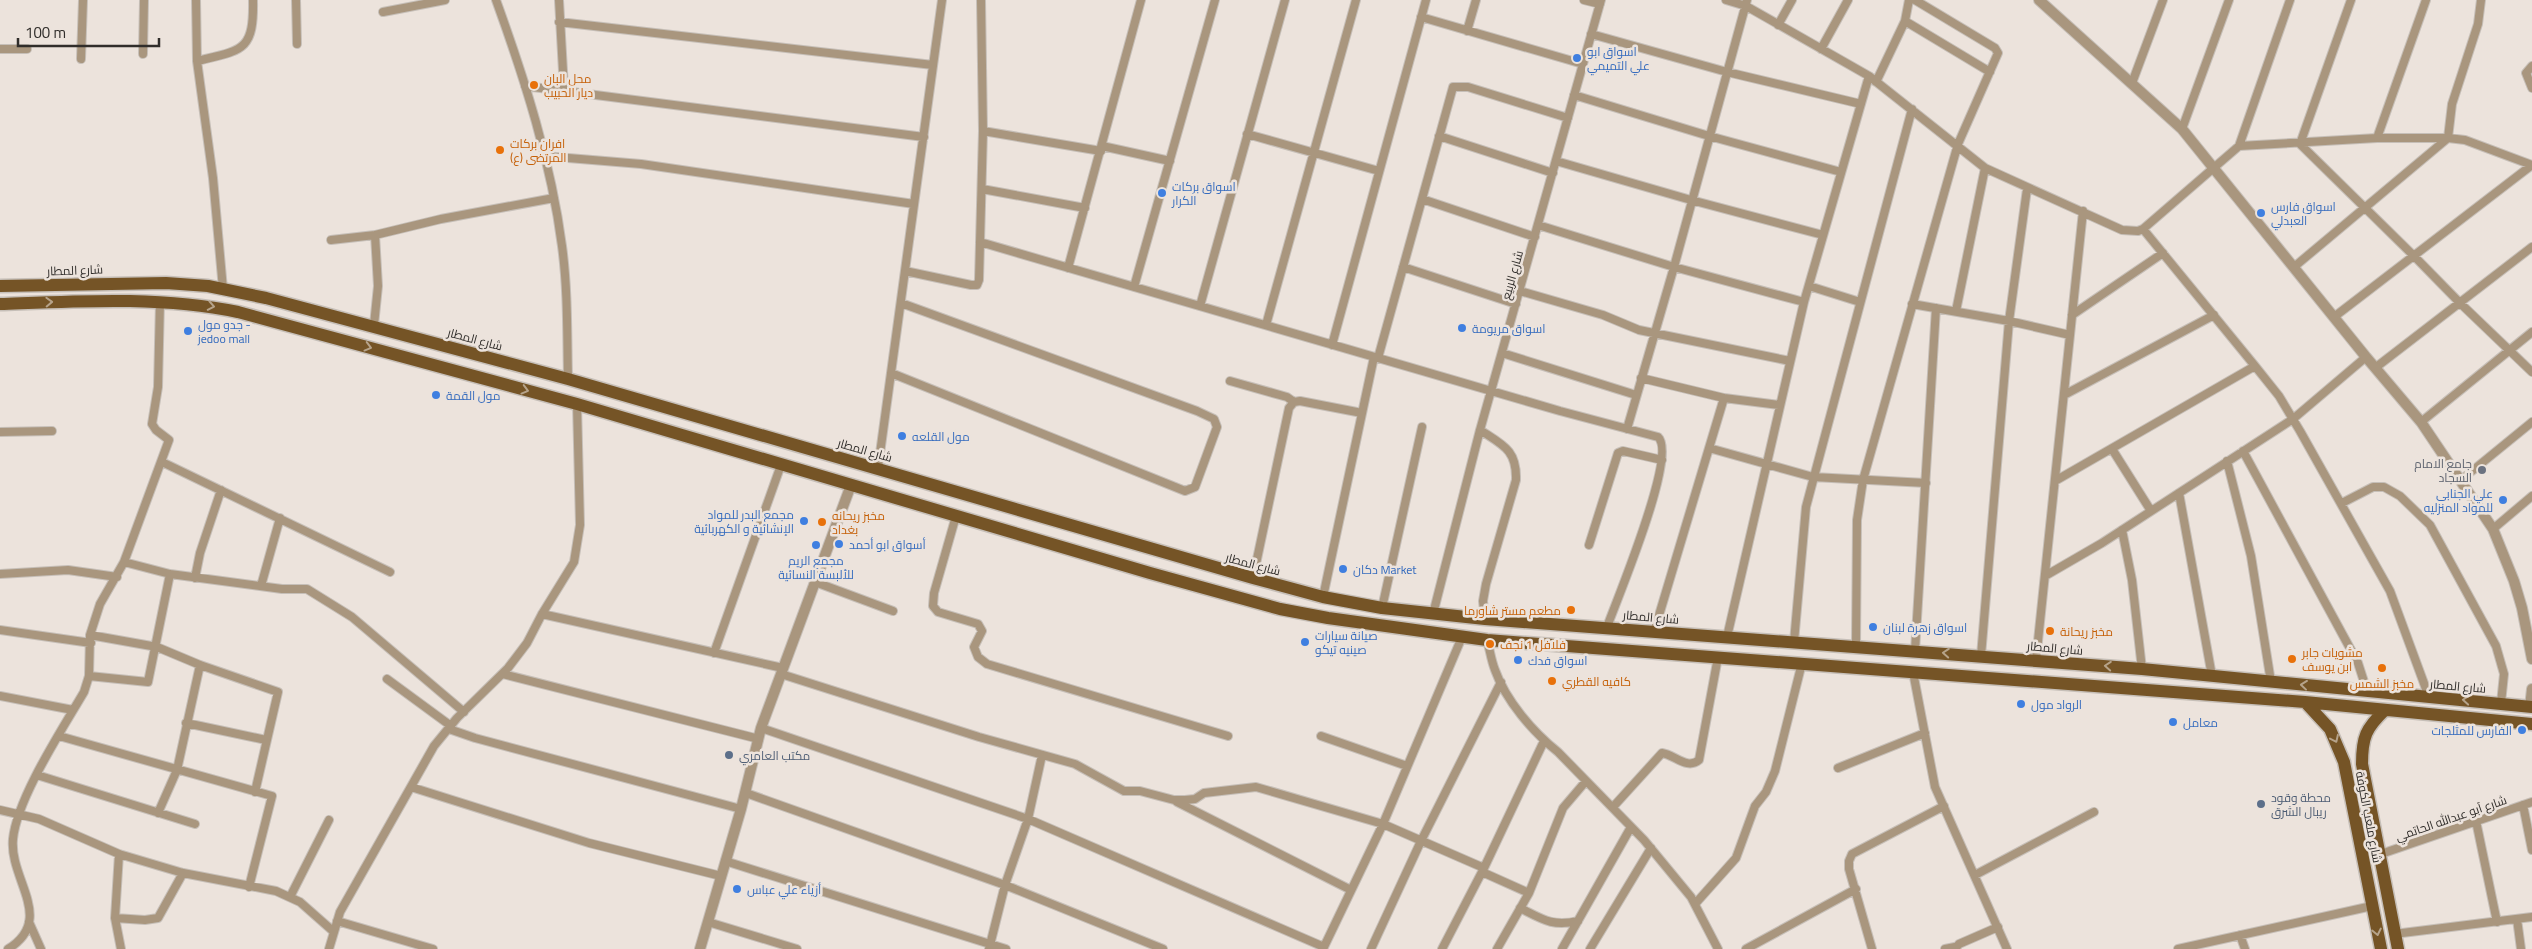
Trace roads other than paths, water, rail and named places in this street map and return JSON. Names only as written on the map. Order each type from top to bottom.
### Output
[{"type":"main road","name":"شارع المطار","points":[[0,286],[132,282],[183,284],[223,289],[266,298],[568,379],[878,468],[1178,558],[1323,597],[1382,608],[1485,619],[2142,669],[2531,707]]},
{"type":"main road","points":[[262,318],[267,310],[266,298]]},
{"type":"main road","points":[[0,304],[102,300],[160,301],[202,304],[262,318],[578,404],[956,516],[1280,609],[1487,640],[2305,702],[2532,724]]},
{"type":"main road","points":[[293,326],[292,314],[298,306]]},
{"type":"main road","points":[[1135,568],[1142,559],[1140,547]]},
{"type":"main road","points":[[1172,578],[1171,566],[1178,558]]},
{"type":"main road","points":[[1640,651],[1647,643],[1649,631]]},
{"type":"main road","points":[[1674,653],[1670,641],[1676,633]]},
{"type":"main road","points":[[2039,661],[2046,673],[2039,682]]},
{"type":"main road","points":[[2080,685],[2075,679],[2074,672],[2081,664]]},
{"type":"main road","name":"شارع ملعب الكوفة","points":[[2305,702],[2330,729],[2337,741],[2354,810],[2381,949]]},
{"type":"main road","name":"شارع ملعب الكوفة","points":[[2386,710],[2367,729],[2362,749],[2362,764],[2378,855],[2398,949]]},
{"type":"main road","points":[[2354,810],[2361,805],[2370,807]]},
{"type":"street","points":[[81,59],[83,0]]},
{"type":"street","points":[[144,0],[144,54]]},
{"type":"street","points":[[196,0],[196,61],[213,178],[223,289]]},
{"type":"street","points":[[196,61],[229,54],[243,46],[250,38],[253,26],[253,0]]},
{"type":"street","points":[[296,0],[297,44]]},
{"type":"street","points":[[382,12],[445,0]]},
{"type":"street","points":[[496,0],[525,86],[554,198],[566,290],[568,379]]},
{"type":"street","points":[[559,0],[564,90]]},
{"type":"street","points":[[878,468],[942,0]]},
{"type":"street","points":[[905,271],[977,285],[983,131],[981,0]]},
{"type":"street","points":[[1068,268],[1141,0]]},
{"type":"street","points":[[1134,287],[1215,0]]},
{"type":"street","points":[[1200,306],[1285,0]]},
{"type":"street","points":[[1266,325],[1356,0]]},
{"type":"street","points":[[1332,344],[1426,0]]},
{"type":"street","points":[[1467,31],[1476,0]]},
{"type":"street","points":[[1584,0],[1600,2]]},
{"type":"street","points":[[1726,0],[1747,3],[1778,25],[1868,76],[1958,144],[1985,168],[2027,189],[2083,211],[2122,230],[2138,231],[2239,146],[2290,0]]},
{"type":"street","points":[[1778,25],[1792,0]]},
{"type":"street","points":[[1821,49],[1848,0]]},
{"type":"street","points":[[1876,82],[1905,21],[1909,0]]},
{"type":"street","points":[[1856,646],[1857,520],[1863,480],[1886,407],[1912,304],[1958,144],[1998,53],[1994,48],[1916,0]]},
{"type":"street","points":[[2039,0],[2182,129],[2366,357],[2421,422],[2493,529],[2514,581],[2532,659]]},
{"type":"street","points":[[2132,83],[2163,0]]},
{"type":"street","points":[[2182,129],[2229,0]]},
{"type":"street","points":[[2300,144],[2351,0]]},
{"type":"street","points":[[2377,138],[2426,0]]},
{"type":"street","points":[[2294,267],[2448,138],[2452,104],[2478,24],[2480,4],[2475,0]]},
{"type":"street","name":"شارع الربيع","points":[[1433,614],[1480,430],[1600,2]]},
{"type":"street","points":[[1627,429],[1747,3]]},
{"type":"street","points":[[1421,17],[1583,64]]},
{"type":"street","points":[[1905,21],[1990,72]]},
{"type":"street","points":[[559,22],[933,66]]},
{"type":"street","points":[[1591,34],[1727,72],[1861,104]]},
{"type":"street","points":[[0,49],[27,49]]},
{"type":"street","points":[[2532,66],[2526,73],[2532,88]]},
{"type":"street","points":[[1727,637],[1765,464],[1804,302],[1868,76]]},
{"type":"street","points":[[525,86],[924,137]]},
{"type":"street","points":[[1323,597],[1376,357],[1403,268],[1453,87],[1460,86],[1568,118]]},
{"type":"street","points":[[1574,95],[1709,136],[1842,172]]},
{"type":"street","points":[[1794,642],[1805,516],[1813,477],[1912,109]]},
{"type":"street","points":[[983,131],[1102,148],[1170,161]]},
{"type":"street","points":[[1248,134],[1379,171]]},
{"type":"street","points":[[1440,136],[1553,173]]},
{"type":"street","points":[[2239,146],[2300,144],[2377,138],[2448,138],[2466,140],[2532,165]]},
{"type":"street","points":[[2300,144],[2532,372]]},
{"type":"street","points":[[544,156],[641,164],[914,204]]},
{"type":"street","points":[[1556,161],[1691,200],[1824,235]]},
{"type":"street","points":[[2334,317],[2532,165]]},
{"type":"street","points":[[1956,311],[1985,168]]},
{"type":"street","points":[[982,189],[1085,208]]},
{"type":"street","points":[[1981,656],[2009,321],[2027,189]]},
{"type":"street","points":[[331,240],[375,235],[441,219],[554,198]]},
{"type":"street","points":[[1422,199],[1534,237]]},
{"type":"street","points":[[2039,661],[2045,576],[2083,211]]},
{"type":"street","points":[[1538,225],[1674,267],[1804,302]]},
{"type":"street","points":[[2143,228],[2255,366],[2293,418],[2390,591],[2429,697]]},
{"type":"street","points":[[374,326],[378,286],[375,235]]},
{"type":"street","points":[[980,242],[1658,437],[1662,441],[1662,460],[1656,491],[1607,628]]},
{"type":"street","points":[[2375,368],[2532,247]]},
{"type":"street","points":[[2072,314],[2163,253]]},
{"type":"street","points":[[1403,268],[1516,304]]},
{"type":"street","points":[[1809,286],[1860,302]]},
{"type":"street","points":[[1520,290],[1655,333],[1790,361]]},
{"type":"street","points":[[8,949],[17,943],[27,930],[31,912],[13,853],[12,840],[18,813],[37,775],[84,692],[89,676],[90,639],[100,604],[124,562],[169,440],[156,430],[152,424],[158,388],[160,301]]},
{"type":"street","points":[[891,373],[1185,491],[1195,488],[1217,427],[1214,420],[1197,412],[901,303]]},
{"type":"street","points":[[1912,304],[2009,321],[2070,335]]},
{"type":"street","points":[[1915,651],[1936,308]]},
{"type":"street","points":[[2064,394],[2214,315]]},
{"type":"street","points":[[2421,422],[2532,332]]},
{"type":"street","points":[[1502,353],[1636,395]]},
{"type":"street","points":[[2045,576],[2122,530],[2293,418],[2366,357]]},
{"type":"street","points":[[2055,481],[2255,366]]},
{"type":"street","points":[[1641,378],[1724,398],[1779,405]]},
{"type":"street","points":[[1230,381],[1287,397],[1294,402]]},
{"type":"street","points":[[1649,631],[1724,398]]},
{"type":"street","points":[[1253,578],[1289,408],[1294,402],[1300,401],[1362,414]]},
{"type":"street","points":[[329,949],[340,912],[434,746],[464,712],[503,674],[527,643],[542,614],[574,562],[580,525],[578,404]]},
{"type":"street","points":[[2461,480],[2532,422]]},
{"type":"street","points":[[1382,608],[1422,427]]},
{"type":"street","points":[[1480,430],[1511,452],[1516,465],[1516,480],[1484,593],[1485,619]]},
{"type":"street","points":[[0,432],[52,431]]},
{"type":"street","points":[[1709,448],[1813,477],[1926,483]]},
{"type":"street","points":[[2112,449],[2151,511]]},
{"type":"street","points":[[1589,545],[1618,453],[1623,451],[1662,460]]},
{"type":"street","points":[[2242,451],[2358,663],[2367,691]]},
{"type":"street","points":[[162,462],[390,572]]},
{"type":"street","points":[[2227,462],[2251,556],[2271,682]]},
{"type":"street","points":[[714,652],[781,464]]},
{"type":"street","points":[[700,949],[746,793],[762,728],[851,485]]},
{"type":"street","points":[[2342,503],[2373,487],[2384,487],[2400,496],[2430,525],[2496,646],[2504,674],[2501,703]]},
{"type":"street","points":[[195,578],[200,553],[221,490]]},
{"type":"street","points":[[2179,493],[2212,676]]},
{"type":"street","points":[[2493,529],[2532,496]]},
{"type":"street","points":[[956,516],[934,593],[933,606],[938,612],[978,624],[982,631],[974,647],[978,656],[988,664],[1228,736]]},
{"type":"street","points":[[261,586],[280,518]]},
{"type":"street","points":[[2122,530],[2132,580],[2142,669]]},
{"type":"street","points":[[124,562],[170,574],[195,578],[261,586],[307,589],[352,617],[464,712]]},
{"type":"street","points":[[0,574],[68,570],[117,577]]},
{"type":"street","points":[[89,676],[148,682],[157,647],[170,574]]},
{"type":"street","points":[[816,582],[893,611]]},
{"type":"street","points":[[542,614],[714,652],[782,671],[1074,764],[1124,791],[1140,791],[1174,800],[1351,890]]},
{"type":"street","points":[[0,630],[157,647],[200,665],[278,692],[255,792]]},
{"type":"street","points":[[762,728],[1028,819],[1323,948],[1383,824],[1462,637]]},
{"type":"street","points":[[1487,640],[1495,670],[1510,698],[1544,741],[1613,807],[1651,848],[1695,904],[1718,949]]},
{"type":"street","points":[[1613,807],[1662,752],[1672,754],[1686,764],[1694,764],[1699,760],[1718,657]]},
{"type":"street","points":[[1695,904],[1736,858],[1755,806],[1766,792],[1775,771],[1802,663]]},
{"type":"street","points":[[158,813],[177,770],[200,665]]},
{"type":"street","points":[[1913,672],[1935,786],[2007,949]]},
{"type":"street","points":[[503,674],[759,739]]},
{"type":"street","points":[[387,679],[450,727],[475,738],[741,809]]},
{"type":"street","points":[[1371,949],[1421,841],[1502,682]]},
{"type":"street","points":[[2531,707],[2532,689]]},
{"type":"street","points":[[0,696],[73,710]]},
{"type":"street","points":[[186,722],[266,740]]},
{"type":"street","points":[[1838,768],[1925,733]]},
{"type":"street","points":[[59,736],[272,796],[249,887]]},
{"type":"street","points":[[1321,736],[1407,766]]},
{"type":"street","points":[[1442,949],[1483,870],[1544,741]]},
{"type":"street","points":[[990,946],[1006,886],[1028,819],[1042,755]]},
{"type":"street","points":[[37,775],[195,824]]},
{"type":"street","points":[[1498,949],[1529,892],[1563,808],[1586,781]]},
{"type":"street","points":[[411,787],[590,843],[721,876]]},
{"type":"street","points":[[1174,800],[1195,799],[1204,793],[1256,787],[1383,824],[1529,892]]},
{"type":"street","points":[[746,793],[1006,886],[1163,949]]},
{"type":"street","name":"شارع آبو عبدالله الحاتمي","points":[[2378,855],[2532,802]]},
{"type":"street","points":[[2523,805],[2532,850]]},
{"type":"street","points":[[1872,949],[1850,869],[1849,861],[1852,854],[1944,806]]},
{"type":"street","points":[[0,810],[39,818],[118,854],[183,872],[276,891],[300,902],[334,932]]},
{"type":"street","points":[[1975,875],[2094,812]]},
{"type":"street","points":[[290,897],[329,820]]},
{"type":"street","points":[[2476,821],[2497,922]]},
{"type":"street","points":[[1562,949],[1632,827]]},
{"type":"street","points":[[1590,949],[1651,848]]},
{"type":"street","points":[[118,854],[115,918],[121,949]]},
{"type":"street","points":[[725,861],[990,946],[1006,949]]},
{"type":"street","points":[[115,918],[145,920],[158,918],[183,872]]},
{"type":"street","points":[[1746,949],[1856,889]]},
{"type":"street","points":[[2178,949],[2372,906]]},
{"type":"street","points":[[1520,908],[1550,923],[1560,925],[1578,921]]},
{"type":"street","points":[[2394,934],[2532,918]]},
{"type":"street","points":[[2517,919],[2521,949]]},
{"type":"street","points":[[337,921],[433,949]]},
{"type":"street","points":[[29,922],[41,949]]},
{"type":"street","points":[[708,922],[797,949]]},
{"type":"street","points":[[1945,949],[1955,948],[1998,927]]},
{"type":"street","points":[[2240,935],[2245,949]]},
{"type":"place","name":"اسواق ابو علي التميمي","points":[[1577,58]]},
{"type":"place","name":"محل البان ديار الحبيب","points":[[534,85]]},
{"type":"place","name":"افران بركات المرتضى (ع)","points":[[500,150]]},
{"type":"place","name":"اسواق بركات الكرار","points":[[1162,193]]},
{"type":"place","name":"اسواق فارس العبدلي","points":[[2261,213]]},
{"type":"place","name":"اسواق مريومة","points":[[1462,328]]},
{"type":"place","name":"جدو مول - jedoo mall","points":[[188,331]]},
{"type":"place","name":"مول القمة","points":[[436,395]]},
{"type":"place","name":"مول القلعه","points":[[902,436]]},
{"type":"place","name":"جامع الامام السجاد","points":[[2482,470]]},
{"type":"place","name":"علي الجنابي للمواد المنزليه","points":[[2503,500]]},
{"type":"place","name":"مجمع البدر للمواد الإنشائية و الكهربائية","points":[[804,521]]},
{"type":"place","name":"مخبز ريحانه بغداد","points":[[822,522]]},
{"type":"place","name":"أسواق ابو أحمد","points":[[839,544]]},
{"type":"place","name":"مجمع الريم للألبسة النسائية","points":[[816,545]]},
{"type":"place","name":"دكان Market","points":[[1343,569]]},
{"type":"place","name":"مطعم مستر شاورما","points":[[1571,610]]},
{"type":"place","name":"اسواق زهرة لبنان","points":[[1873,627]]},
{"type":"place","name":"مخبز ريحانة","points":[[2050,631]]},
{"type":"place","name":"صيانة سيارات صينيه تيكو","points":[[1305,642]]},
{"type":"place","name":"فلافل 1 نجف","points":[[1490,644]]},
{"type":"place","name":"مشويات جابر ابن يوسف","points":[[2292,659]]},
{"type":"place","name":"اسواق فدك","points":[[1518,660]]},
{"type":"place","name":"مخبز الشمس","points":[[2382,668]]},
{"type":"place","name":"كافيه القطري","points":[[1552,681]]},
{"type":"place","name":"الرواد مول","points":[[2021,704]]},
{"type":"place","name":"معامل","points":[[2173,722]]},
{"type":"place","name":"الفارس للمثلجات","points":[[2522,730]]},
{"type":"place","name":"مكتب العامري","points":[[729,755]]},
{"type":"place","name":"محطة وقود ريبال الشرق","points":[[2261,804]]},
{"type":"place","name":"أزياء علي عباس","points":[[737,889]]}]
